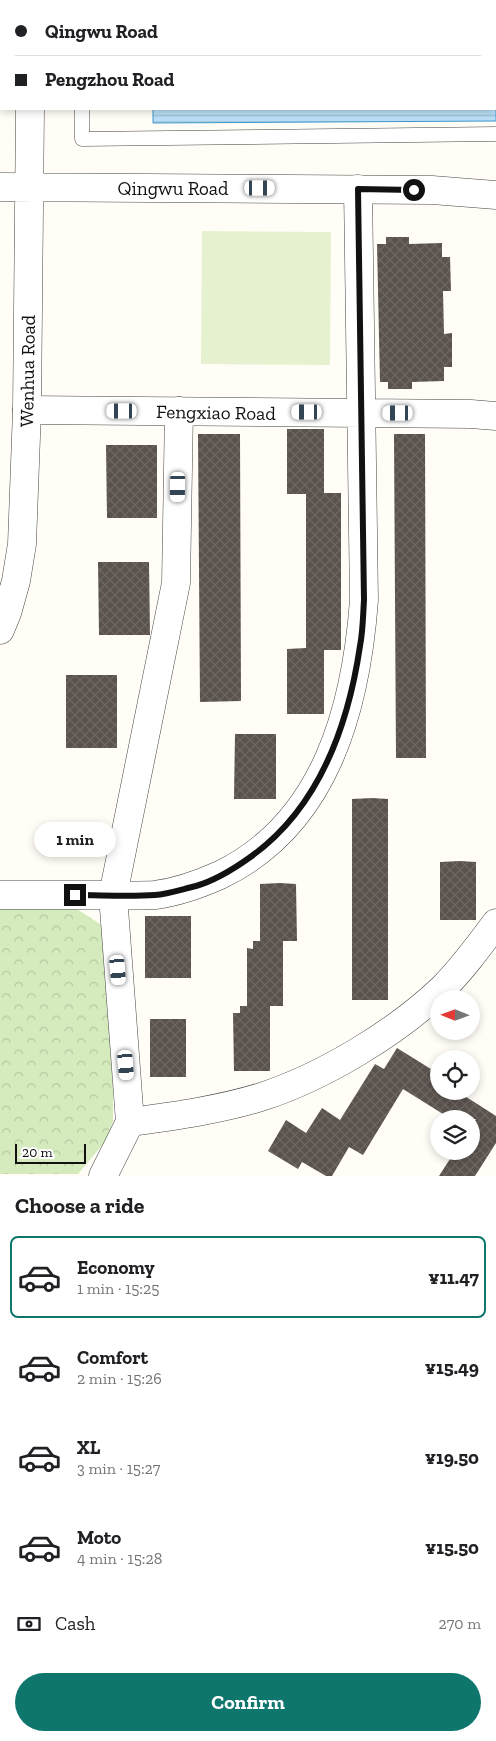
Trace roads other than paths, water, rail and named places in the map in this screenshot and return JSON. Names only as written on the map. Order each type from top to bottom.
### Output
[{"type":"street","name":"Wenhua Road","points":[[0,630],[16,581],[22,544],[27,410],[30,110]]},
{"type":"street","name":"Qingwu Road","points":[[0,187],[432,190],[496,195]]},
{"type":"street","points":[[0,895],[156,895],[198,885],[237,867],[259,852],[296,814],[312,793],[325,769],[341,729],[353,687],[361,644],[364,600],[358,189]]},
{"type":"street","name":"Fengxiao Road","points":[[27,410],[471,414],[496,416]]},
{"type":"street","points":[[103,1176],[130,1122],[112,895],[176,582],[179,411]]},
{"type":"street","points":[[130,1122],[226,1106],[262,1097],[302,1081],[336,1064],[369,1044],[422,1006],[464,964],[496,923]]},
{"type":"lane","points":[[82,110],[82,139],[496,134]]},
{"type":"water","points":[[153,110],[496,110],[496,121],[153,123]]}]
